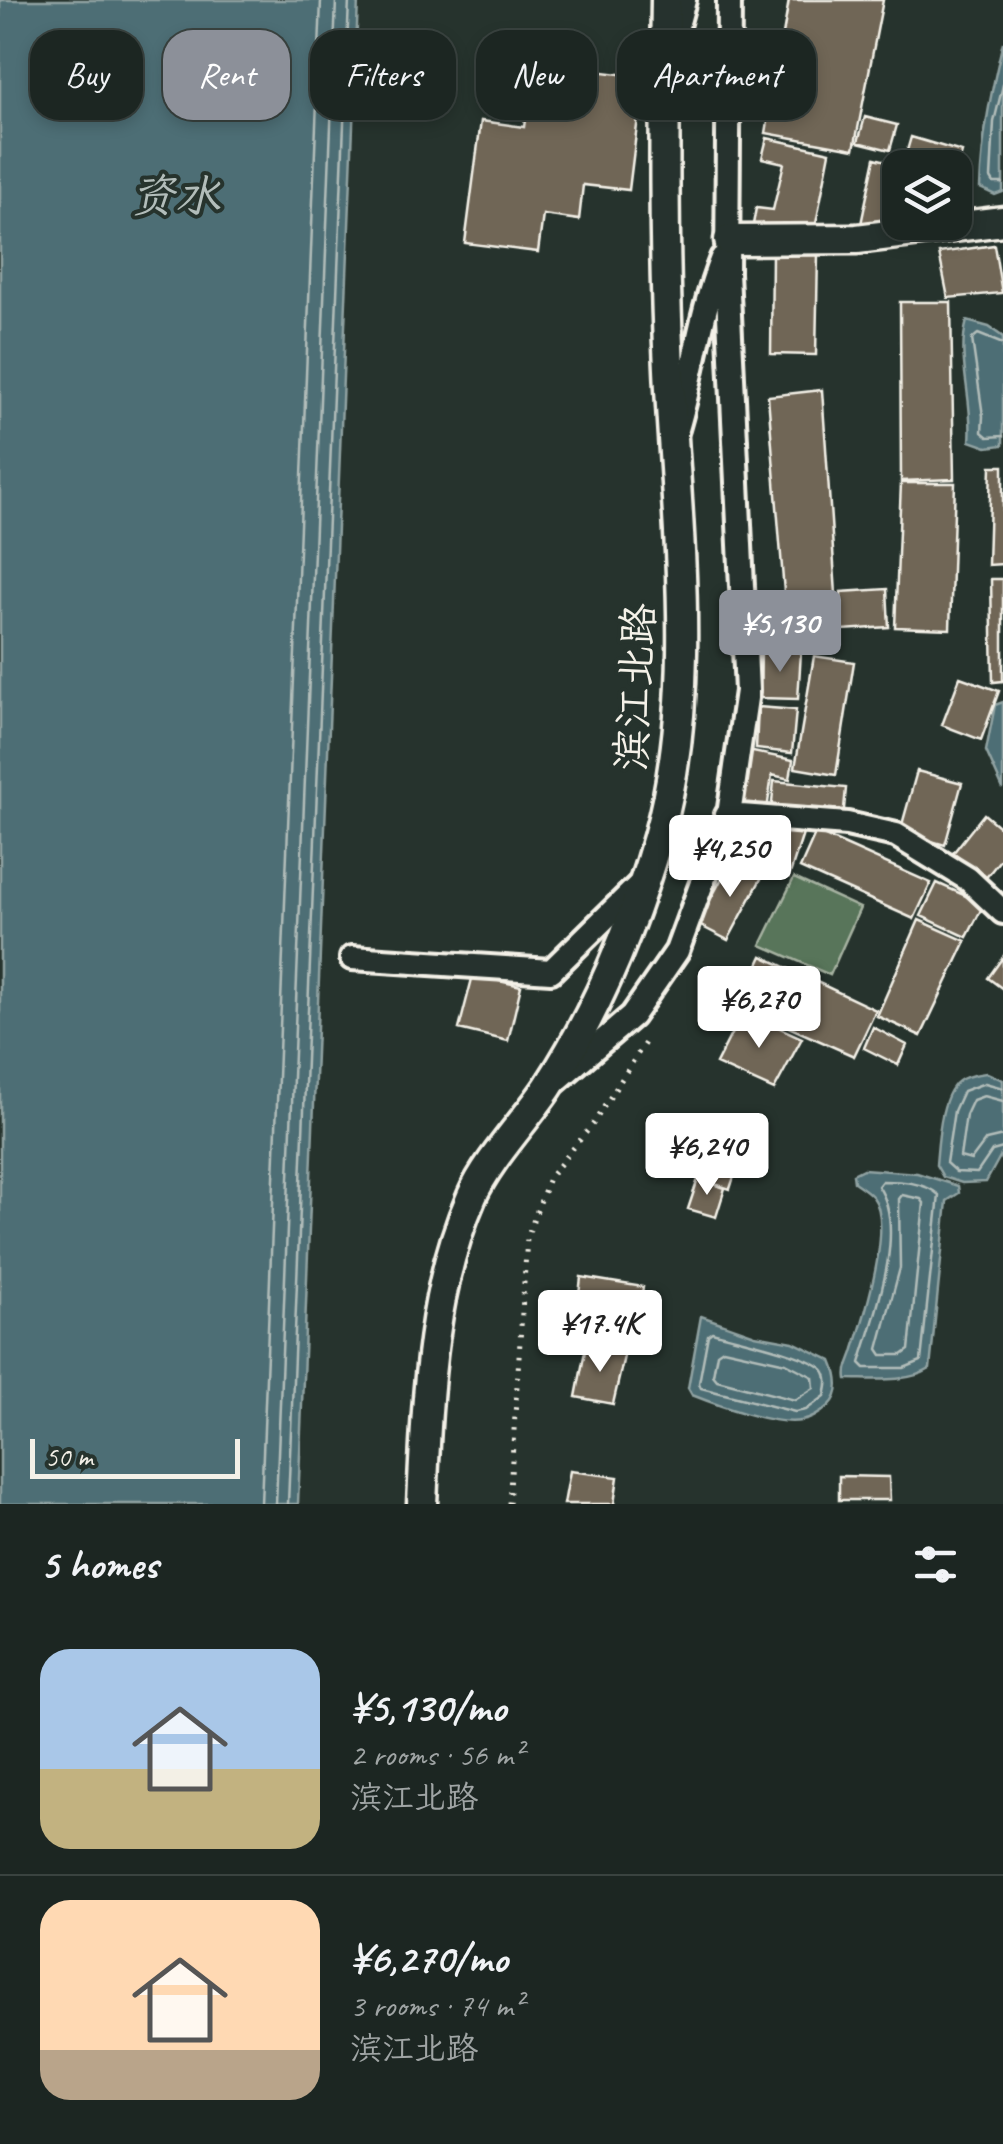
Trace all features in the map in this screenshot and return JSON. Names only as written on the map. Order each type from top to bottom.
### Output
[{"type":"street","name":"滨江北路","points":[[666,0],[666,30]]},
{"type":"street","points":[[675,30],[684,0]]},
{"type":"street","points":[[547,1088],[632,1016],[676,950],[729,815],[747,691],[727,273],[729,0]]},
{"type":"street","name":"滨江北路","points":[[422,1504],[426,1415],[445,1273],[474,1190],[583,1030],[618,956],[658,836],[674,765],[684,673],[662,242],[664,120]]},
{"type":"street","points":[[730,240],[857,239],[1003,221]]},
{"type":"street","points":[[672,444],[688,391],[707,294],[730,240]]},
{"type":"street","points":[[729,815],[848,824],[896,835],[968,879],[1003,912]]},
{"type":"street","points":[[352,958],[551,972],[642,882]]},
{"type":"path","points":[[509,1504],[527,1238],[549,1178],[592,1124],[651,1030]]},
{"type":"green space","points":[[794,878],[860,908],[830,975],[761,945]]},
{"type":"water","name":"资水","points":[[0,0],[358,0],[357,30],[310,30],[310,120],[353,120],[298,1504],[0,1504]]},
{"type":"water","points":[[1003,42],[1003,192],[995,195],[980,188],[988,114]]},
{"type":"water","points":[[967,321],[989,327],[1003,337],[1003,445],[987,447],[970,441],[963,350]]},
{"type":"water","points":[[1003,702],[1003,789],[986,751],[995,705]]},
{"type":"water","points":[[987,1073],[1003,1080],[1003,1151],[986,1182],[962,1183],[943,1177],[936,1165],[949,1094],[962,1079]]},
{"type":"water","points":[[863,1169],[917,1173],[958,1186],[959,1193],[947,1201],[930,1369],[911,1376],[847,1379],[879,1249],[879,1210],[873,1197],[854,1182],[853,1174]]},
{"type":"water","points":[[701,1316],[755,1335],[793,1342],[832,1361],[838,1384],[833,1401],[812,1418],[790,1422],[746,1414],[692,1395],[688,1388]]},
{"type":"building","points":[[789,0],[883,0],[854,149],[766,133],[768,120],[816,120],[816,30],[784,30]]},
{"type":"building","points":[[597,71],[617,74],[617,120],[638,120],[629,190],[583,185],[579,220],[543,215],[538,252],[465,243],[481,121],[524,127],[525,120],[597,120]]},
{"type":"building","points":[[865,117],[897,125],[890,150],[858,142]]},
{"type":"building","points":[[911,137],[955,150],[907,150]]},
{"type":"building","points":[[767,138],[830,152],[813,239],[752,230],[756,208],[773,210],[784,163],[762,158]]},
{"type":"building","points":[[875,158],[882,160],[882,227],[861,224]]},
{"type":"building","points":[[994,245],[1002,293],[948,298],[939,253]]},
{"type":"building","points":[[772,252],[818,254],[816,355],[771,354]]},
{"type":"building","points":[[900,302],[951,302],[954,479],[901,481]]},
{"type":"building","points":[[822,390],[838,623],[787,629],[768,396]]},
{"type":"building","points":[[991,466],[1003,466],[1003,564],[988,565]]},
{"type":"building","points":[[901,483],[955,483],[950,629],[895,627]]},
{"type":"building","points":[[991,579],[1003,579],[1003,681],[993,682]]},
{"type":"building","points":[[887,589],[889,627],[842,630],[841,592]]},
{"type":"building","points":[[761,651],[801,652],[798,699],[760,698]]},
{"type":"building","points":[[814,656],[854,662],[836,775],[795,768]]},
{"type":"building","points":[[960,677],[999,691],[981,740],[942,725]]},
{"type":"building","points":[[758,707],[796,710],[792,753],[756,749]]},
{"type":"building","points":[[748,751],[793,760],[790,779],[772,775],[767,810],[739,805]]},
{"type":"building","points":[[917,771],[962,783],[945,845],[900,832]]},
{"type":"building","points":[[774,781],[846,788],[843,819],[771,813]]},
{"type":"building","points":[[984,814],[1003,830],[1003,856],[985,879],[953,853]]},
{"type":"building","points":[[747,815],[804,831],[789,877],[732,860]]},
{"type":"building","points":[[816,832],[931,883],[914,919],[800,868]]},
{"type":"building","points":[[732,860],[763,875],[728,940],[697,924]]},
{"type":"building","points":[[937,883],[984,904],[967,937],[921,916]]},
{"type":"building","points":[[919,920],[966,941],[921,1036],[877,1016]]},
{"type":"building","points":[[762,956],[876,1010],[854,1056],[739,1005]]},
{"type":"building","points":[[1003,957],[1003,989],[988,978]]},
{"type":"building","points":[[473,975],[521,986],[508,1041],[459,1029]]},
{"type":"building","points":[[743,1011],[802,1038],[774,1090],[716,1064]]},
{"type":"building","points":[[873,1027],[907,1045],[898,1065],[864,1048]]},
{"type":"building","points":[[698,1117],[748,1137],[741,1155],[692,1135]]},
{"type":"building","points":[[689,1137],[741,1155],[730,1189],[678,1172]]},
{"type":"building","points":[[698,1179],[725,1188],[716,1217],[688,1209]]},
{"type":"building","points":[[581,1277],[643,1287],[634,1351],[550,1338],[554,1309],[577,1313]]},
{"type":"building","points":[[586,1346],[625,1352],[613,1404],[576,1397]]},
{"type":"building","points":[[570,1471],[618,1477],[614,1504],[564,1504]]},
{"type":"building","points":[[839,1476],[889,1477],[890,1500],[839,1500]]}]
